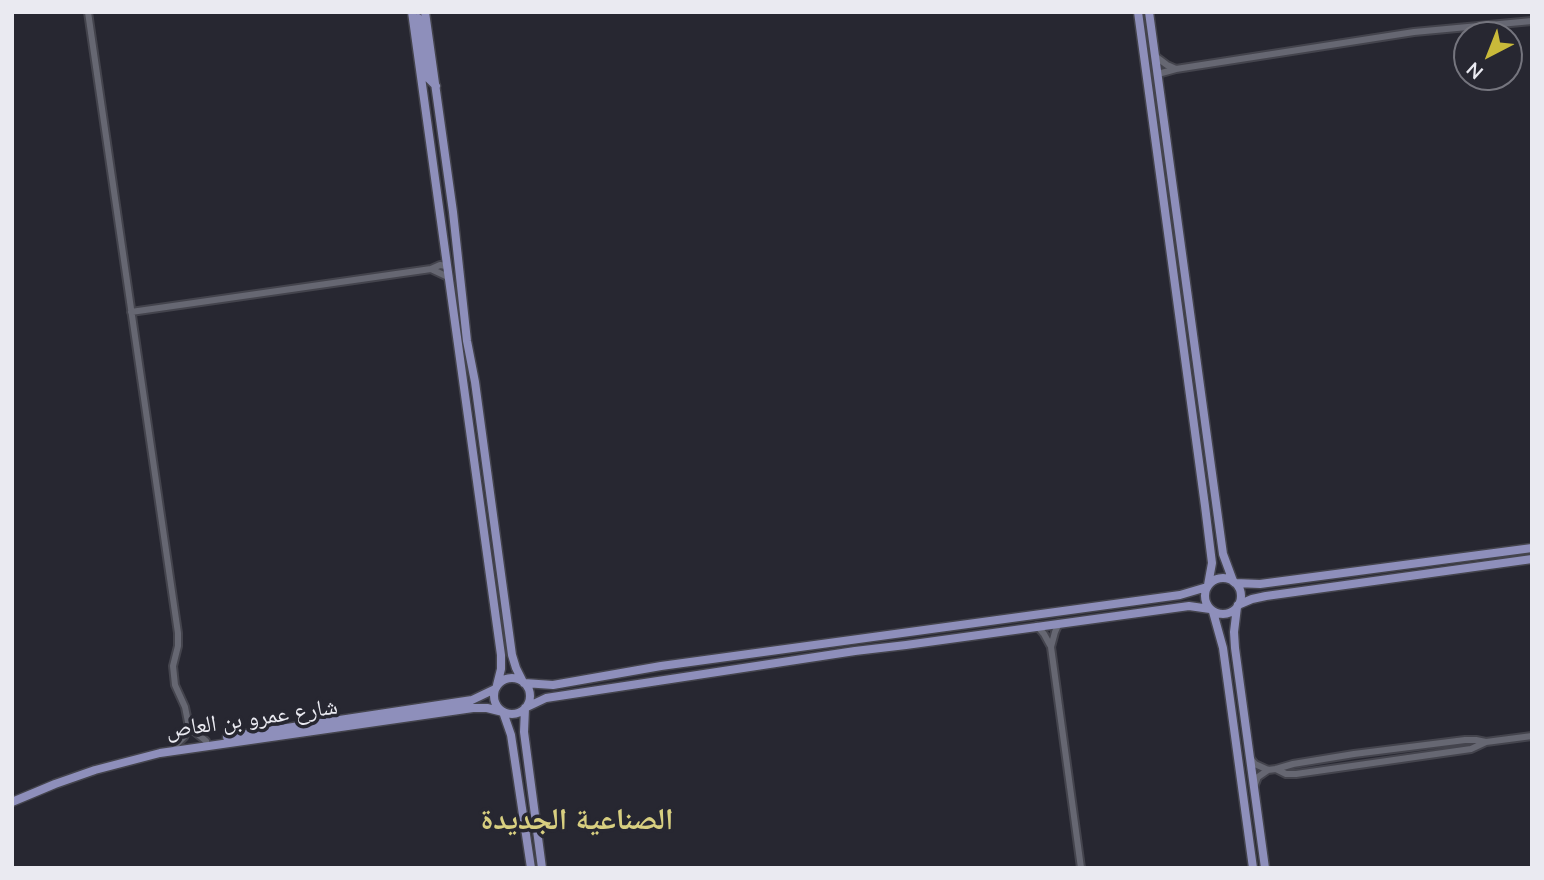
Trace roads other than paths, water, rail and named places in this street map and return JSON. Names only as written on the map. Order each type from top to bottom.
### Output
[{"type":"main road","points":[[414,12],[418,19],[428,78],[436,86]]},
{"type":"main road","points":[[414,12],[446,266],[501,655],[495,702],[503,712],[513,741],[531,868]]},
{"type":"main road","points":[[425,12],[512,655],[530,694],[524,732],[542,868]]},
{"type":"main road","points":[[1138,12],[1210,545],[1212,569],[1205,598],[1212,610],[1223,648],[1253,868]]},
{"type":"main road","points":[[1149,12],[1223,554],[1240,593],[1234,640],[1265,868]]},
{"type":"main road","points":[[1143,46],[1148,54],[1150,70],[1153,74],[1158,74]]},
{"type":"main road","points":[[1148,89],[1162,112]]},
{"type":"main road","points":[[446,266],[454,272],[458,299],[463,303]]},
{"type":"main road","points":[[496,687],[510,678],[524,683],[553,685],[661,666],[1180,596],[1223,578],[1234,582],[1260,584],[1532,548]]},
{"type":"main road","points":[[503,712],[517,713],[546,698],[1059,623],[1189,606],[1223,614],[1252,599],[1266,596],[1532,559]]},
{"type":"main road","points":[[906,645],[903,641],[905,638],[922,635],[928,630]]},
{"type":"main road","points":[[855,651],[876,646],[878,642],[873,637]]},
{"type":"main road","name":"شارع عمرو بن العاص","points":[[12,796],[99,764],[176,745],[472,700],[496,687]]},
{"type":"main road","name":"شارع عمرو بن العاص","points":[[12,802],[95,770],[160,753],[473,708],[503,712]]},
{"type":"street","points":[[88,12],[178,633],[173,666],[175,685],[185,707],[189,727],[206,741]]},
{"type":"street","points":[[1158,74],[1414,32],[1532,20]]},
{"type":"street","points":[[1155,56],[1176,69]]},
{"type":"street","points":[[131,312],[446,266]]},
{"type":"street","points":[[431,269],[448,277]]},
{"type":"street","points":[[1059,623],[1051,647],[1081,868]]},
{"type":"street","points":[[1037,626],[1051,647]]},
{"type":"street","points":[[176,745],[189,727]]},
{"type":"street","points":[[1249,757],[1255,764],[1291,774],[1471,749],[1486,742],[1532,736]]},
{"type":"street","points":[[1254,789],[1258,777],[1287,765],[1470,739],[1486,742]]},
{"type":"district","name":"الصناعية الجديدة","points":[[577,822]]}]
